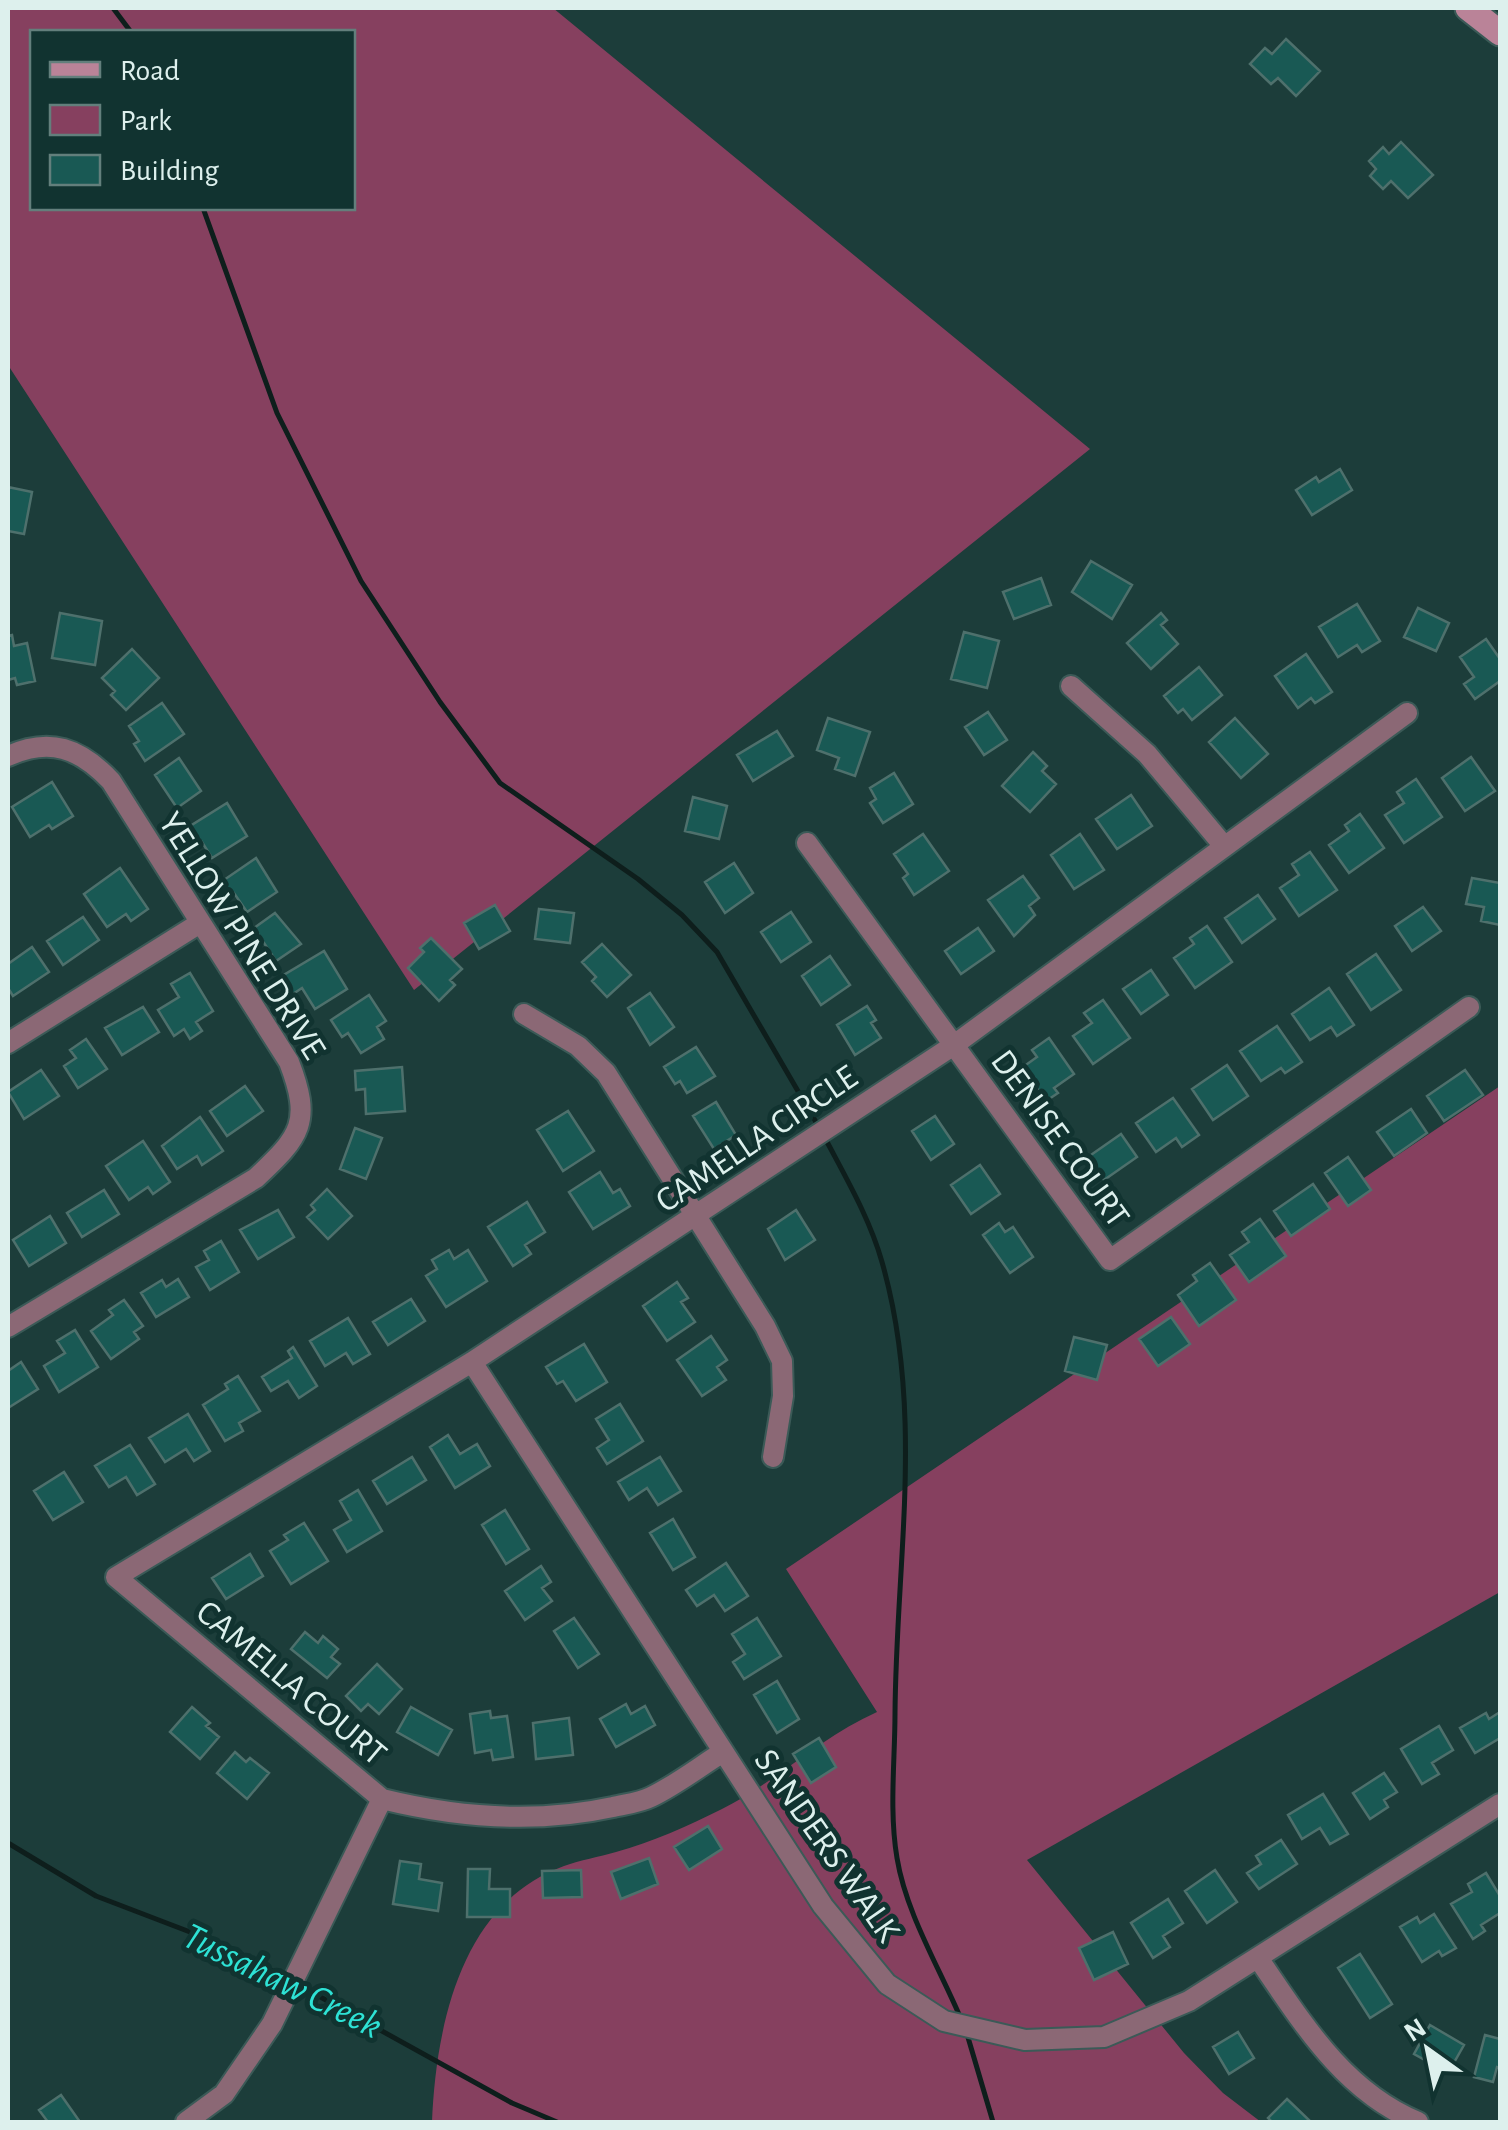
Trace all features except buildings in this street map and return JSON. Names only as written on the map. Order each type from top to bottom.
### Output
[{"type":"street","points":[[1468,8],[1500,33]]},
{"type":"street","points":[[1071,686],[1147,754],[1224,846]]},
{"type":"street","name":"CAMELLA CIRCLE","points":[[116,1577],[472,1362],[954,1045],[1406,714]]},
{"type":"street","name":"YELLOW PINE DRIVE","points":[[8,756],[25,748],[70,750],[92,762],[110,782],[289,1062],[302,1095],[300,1121],[289,1147],[256,1178],[8,1327]]},
{"type":"street","name":"DENISE COURT","points":[[807,843],[1110,1260],[1469,1007]]},
{"type":"street","points":[[8,1044],[200,923]]},
{"type":"street","points":[[524,1014],[578,1046],[606,1074],[766,1326],[782,1361],[784,1396],[773,1457]]},
{"type":"street","name":"SANDERS WALK","points":[[472,1362],[822,1906],[887,1984],[944,2021],[1025,2040],[1104,2037],[1189,2001],[1500,1804]]},
{"type":"street","name":"CAMELLA COURT","points":[[116,1577],[382,1799],[436,1812],[486,1817],[544,1817],[598,1810],[648,1798],[723,1752]]},
{"type":"street","points":[[186,2122],[224,2094],[272,2024],[382,1799]]},
{"type":"street","points":[[1258,1958],[1317,2044],[1353,2082],[1402,2116],[1418,2122]]},
{"type":"green space","points":[[8,8],[553,8],[1090,449],[414,990],[8,365]]},
{"type":"green space","points":[[1500,1086],[1500,1592],[1027,1860],[1184,2053],[1223,2093],[1261,2122],[432,2122],[448,2009],[478,1938],[500,1908],[529,1884],[564,1866],[643,1843],[722,1809],[877,1712],[786,1569]]},
{"type":"waterway","points":[[113,8],[130,30]]},
{"type":"waterway","points":[[204,210],[277,413],[361,581],[440,702],[500,783],[638,879],[682,915],[717,952],[820,1129]]},
{"type":"waterway","points":[[825,1138],[871,1230],[895,1318],[902,1375],[905,1487],[893,1822],[901,1879],[961,2019]]},
{"type":"waterway","name":"Tussahaw Creek","points":[[8,1843],[96,1896],[224,1945],[287,1979]]},
{"type":"waterway","name":"Tussahaw Creek","points":[[297,1984],[512,2103],[557,2122]]},
{"type":"waterway","points":[[967,2034],[993,2122]]}]
